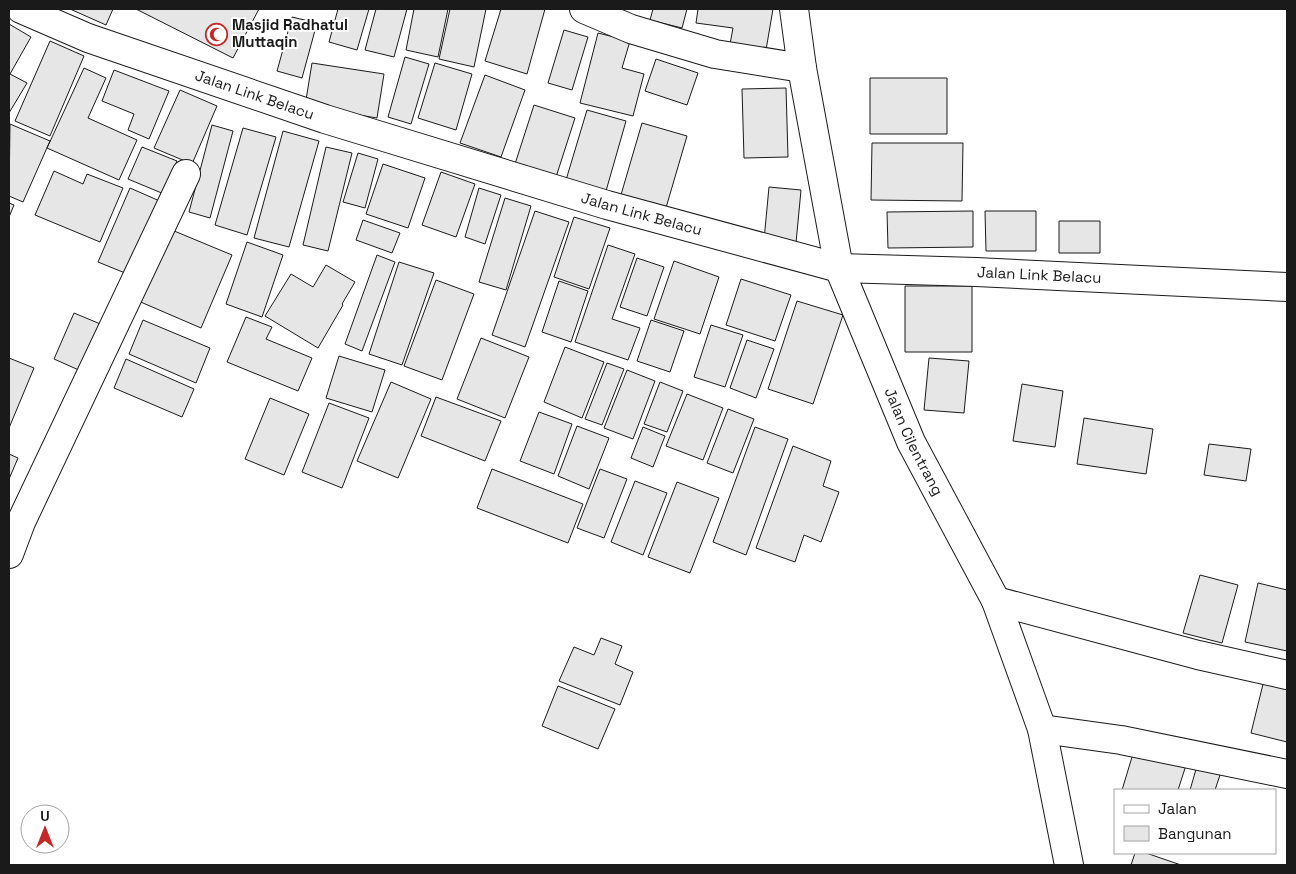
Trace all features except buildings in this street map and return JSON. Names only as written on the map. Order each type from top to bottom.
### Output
[{"type":"street","name":"Jalan Link Belacu","points":[[21,9],[88,38],[325,119],[607,205],[838,268],[1287,287]]},
{"type":"street","points":[[584,9],[631,29],[716,54],[802,68]]},
{"type":"street","name":"Jalan Cilentrang","points":[[794,9],[802,68],[838,268],[911,442],[996,600],[1042,729],[1069,865]]},
{"type":"street","points":[[9,554],[21,522],[186,174]]},
{"type":"street","points":[[996,600],[1198,655],[1287,675]]},
{"type":"street","points":[[1042,729],[1121,740],[1287,774]]},
{"type":"place","name":"Masjid Radhatul Muttaqin","points":[[216,34]]}]
